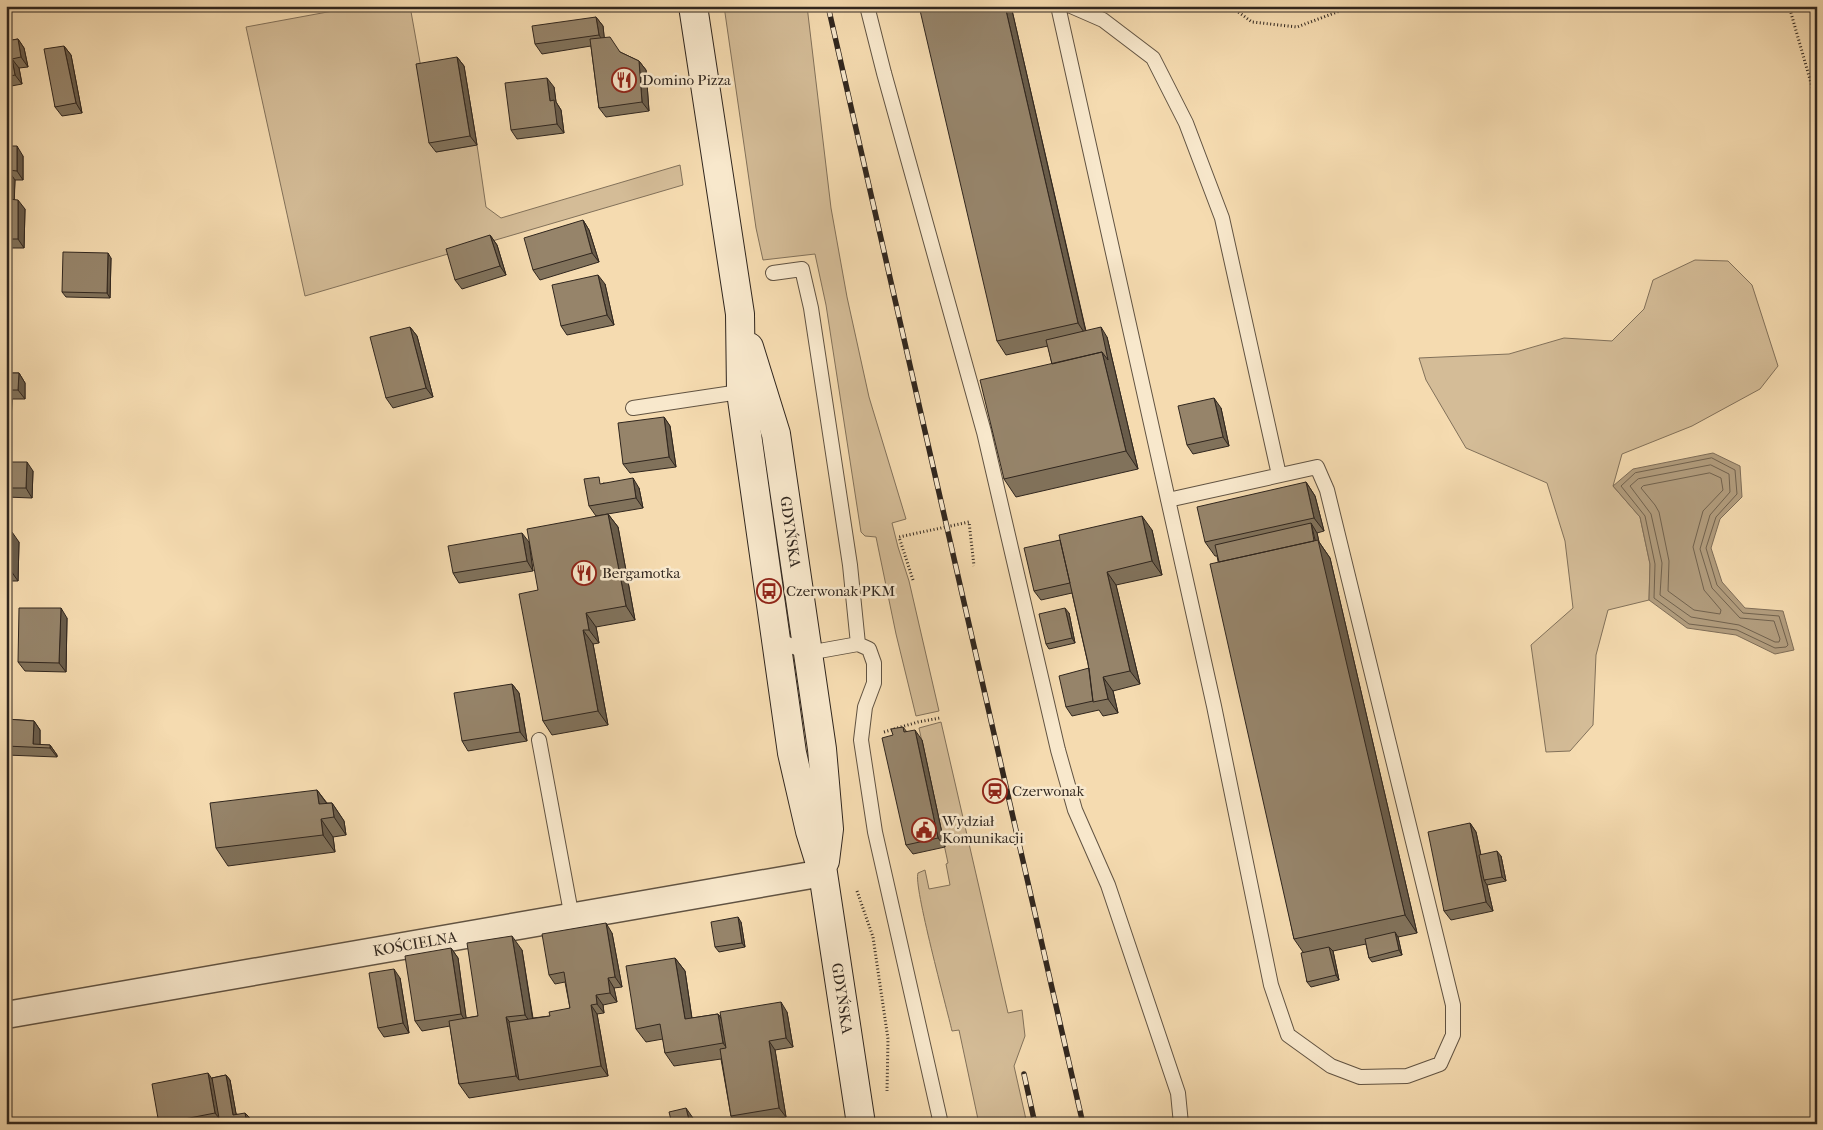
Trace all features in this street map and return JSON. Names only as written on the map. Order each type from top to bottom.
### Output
[{"type":"main road","name":"GDYŃSKA","points":[[693,6],[751,390],[776,639],[792,753],[810,831],[824,873],[861,1124]]},
{"type":"main road","name":"GDYŃSKA","points":[[751,390],[776,434],[822,748],[828,820],[824,873]]},
{"type":"street","name":"KOŚCIELNA","points":[[6,1015],[824,873]]},
{"type":"lane","points":[[867,6],[984,432],[1058,750],[1075,810],[1108,885],[1178,1094],[1181,1124]]},
{"type":"lane","points":[[1058,6],[1168,500],[1214,706],[1271,985],[1288,1035],[1330,1066],[1360,1077],[1407,1076],[1440,1064],[1453,1035],[1453,1005],[1327,490],[1317,467],[1168,500]]},
{"type":"lane","points":[[1072,6],[1103,20],[1153,58],[1186,123],[1222,218],[1279,475]]},
{"type":"lane","points":[[773,273],[802,269],[812,308],[848,556],[858,644]]},
{"type":"lane","points":[[633,408],[751,390]]},
{"type":"lane","points":[[776,639],[808,653],[858,644],[869,649],[874,663],[874,683],[865,706],[861,740],[875,832],[941,1124]]},
{"type":"lane","points":[[539,740],[572,918]]},
{"type":"path","points":[[1230,6],[1252,22],[1297,27],[1353,6]]},
{"type":"path","points":[[1789,6],[1817,104]]},
{"type":"path","points":[[913,580],[899,537],[969,522],[974,566]]},
{"type":"path","points":[[886,731],[940,718]]},
{"type":"shaded area","points":[[360,6],[410,6],[436,152],[477,145],[486,207],[501,218],[680,165],[683,185],[305,296],[246,27]]},
{"type":"shaded area","points":[[724,6],[807,6],[831,208],[847,297],[869,397],[906,519],[892,523],[909,581],[939,711],[916,716],[896,634],[876,537],[865,536],[861,532],[826,305],[815,254],[763,260],[756,228]]},
{"type":"shaded area","points":[[1695,260],[1728,261],[1752,285],[1778,366],[1760,389],[1692,426],[1622,454],[1613,486],[1640,517],[1650,564],[1649,600],[1608,610],[1596,655],[1593,725],[1570,751],[1546,752],[1531,645],[1573,608],[1565,541],[1547,483],[1466,448],[1426,380],[1419,358],[1509,354],[1564,338],[1612,341],[1644,309],[1653,280]]},
{"type":"shaded area","points":[[941,722],[1008,1013],[1022,1010],[1025,1036],[1014,1066],[1027,1124],[979,1124],[959,1030],[952,1031],[920,900],[918,873],[925,870],[929,889],[950,885],[946,864],[948,863],[919,728]]},
{"type":"water","points":[[1713,453],[1740,466],[1742,497],[1720,519],[1711,548],[1722,582],[1745,608],[1783,611],[1794,650],[1775,654],[1736,635],[1687,628],[1649,600],[1650,564],[1640,517],[1613,486],[1633,469]]},
{"type":"building","points":[[919,6],[1005,6],[1078,323],[997,341]]},
{"type":"building","points":[[596,17],[599,35],[535,44],[532,26]]},
{"type":"building","points":[[610,37],[620,52],[639,61],[642,102],[599,108],[590,39]]},
{"type":"building","points":[[18,39],[21,57],[12,59],[15,75],[6,77],[6,41]]},
{"type":"building","points":[[64,46],[76,103],[55,107],[44,49]]},
{"type":"building","points":[[457,57],[470,136],[429,143],[416,64]]},
{"type":"building","points":[[547,78],[550,101],[554,100],[557,124],[511,130],[505,83]]},
{"type":"building","points":[[6,146],[17,146],[17,171],[8,170],[8,199],[18,200],[18,239],[6,239]]},
{"type":"building","points":[[583,220],[592,253],[533,270],[524,238]]},
{"type":"building","points":[[490,235],[500,266],[455,280],[446,249]]},
{"type":"building","points":[[63,252],[108,253],[107,293],[62,292]]},
{"type":"building","points":[[598,275],[607,315],[561,326],[552,285]]},
{"type":"building","points":[[410,327],[426,388],[386,398],[370,337]]},
{"type":"building","points":[[1101,327],[1108,360],[1102,352],[1052,364],[1046,340]]},
{"type":"building","points":[[1102,352],[1126,451],[1004,479],[980,380]]},
{"type":"building","points":[[6,373],[19,373],[18,390],[6,390]]},
{"type":"building","points":[[1214,398],[1223,437],[1187,445],[1178,406]]},
{"type":"building","points":[[664,417],[669,457],[623,464],[618,423]]},
{"type":"building","points":[[6,462],[27,462],[26,488],[6,488]]},
{"type":"building","points":[[599,477],[600,484],[633,478],[636,498],[589,506],[584,479]]},
{"type":"building","points":[[1306,482],[1314,518],[1205,542],[1197,507]]},
{"type":"building","points":[[608,514],[626,606],[586,613],[589,630],[583,630],[598,711],[543,721],[519,594],[538,590],[527,529]]},
{"type":"building","points":[[1142,516],[1152,561],[1107,572],[1130,671],[1103,677],[1108,699],[1093,702],[1088,663],[1059,535]]},
{"type":"building","points":[[1311,523],[1314,541],[1219,562],[1215,545]]},
{"type":"building","points":[[6,532],[12,532],[11,571],[6,571]]},
{"type":"building","points":[[522,533],[527,561],[453,573],[448,546]]},
{"type":"building","points":[[1060,540],[1070,583],[1034,591],[1024,548]]},
{"type":"building","points":[[1318,540],[1405,915],[1294,939],[1210,564]]},
{"type":"building","points":[[19,608],[61,608],[59,663],[18,662]]},
{"type":"building","points":[[1065,608],[1072,638],[1046,644],[1039,614]]},
{"type":"building","points":[[1089,668],[1093,701],[1066,707],[1059,676]]},
{"type":"building","points":[[512,684],[520,732],[462,741],[454,693]]},
{"type":"building","points":[[6,719],[34,721],[33,744],[50,745],[50,748],[6,746]]},
{"type":"building","points":[[903,727],[904,732],[915,730],[938,838],[906,845],[882,738],[893,735],[891,729]]},
{"type":"building","points":[[317,790],[319,804],[332,803],[334,817],[321,819],[323,835],[216,848],[210,803]]},
{"type":"building","points":[[1470,823],[1486,902],[1444,911],[1428,832]]},
{"type":"building","points":[[1497,851],[1502,877],[1484,880],[1479,855]]},
{"type":"building","points":[[738,917],[742,943],[715,947],[711,922]]},
{"type":"building","points":[[606,923],[615,977],[608,978],[610,993],[596,995],[597,1004],[591,1005],[601,1066],[519,1080],[509,1022],[550,1016],[549,1012],[570,1008],[564,972],[549,975],[542,934]]},
{"type":"building","points":[[1395,932],[1399,950],[1369,958],[1365,939]]},
{"type":"building","points":[[512,936],[525,1015],[506,1017],[516,1076],[459,1084],[449,1021],[478,1016],[467,943]]},
{"type":"building","points":[[1329,947],[1336,975],[1307,982],[1301,953]]},
{"type":"building","points":[[451,948],[461,1014],[415,1021],[405,956]]},
{"type":"building","points":[[675,958],[685,1019],[718,1014],[723,1043],[665,1053],[660,1024],[636,1029],[626,966]]},
{"type":"building","points":[[394,969],[403,1023],[378,1028],[369,973]]},
{"type":"building","points":[[781,1002],[786,1038],[769,1041],[779,1108],[731,1116],[720,1049],[726,1048],[720,1012]]},
{"type":"building","points":[[208,1073],[215,1113],[159,1124],[152,1084]]},
{"type":"building","points":[[226,1075],[233,1115],[245,1113],[247,1124],[210,1124],[209,1120],[219,1118],[212,1078]]},
{"type":"building","points":[[686,1108],[690,1124],[672,1124],[669,1112]]},
{"type":"railway","points":[[828,6],[1083,1124]]},
{"type":"railway","points":[[1024,1074],[1035,1124]]},
{"type":"place","name":"Domino Pizza","points":[[624,80]]},
{"type":"place","name":"Bergamotka","points":[[584,573]]},
{"type":"place","name":"Czerwonak PKM","points":[[769,591]]},
{"type":"place","name":"Czerwonak","points":[[995,791]]},
{"type":"place","name":"Wydział Komunikacji","points":[[924,830]]}]
